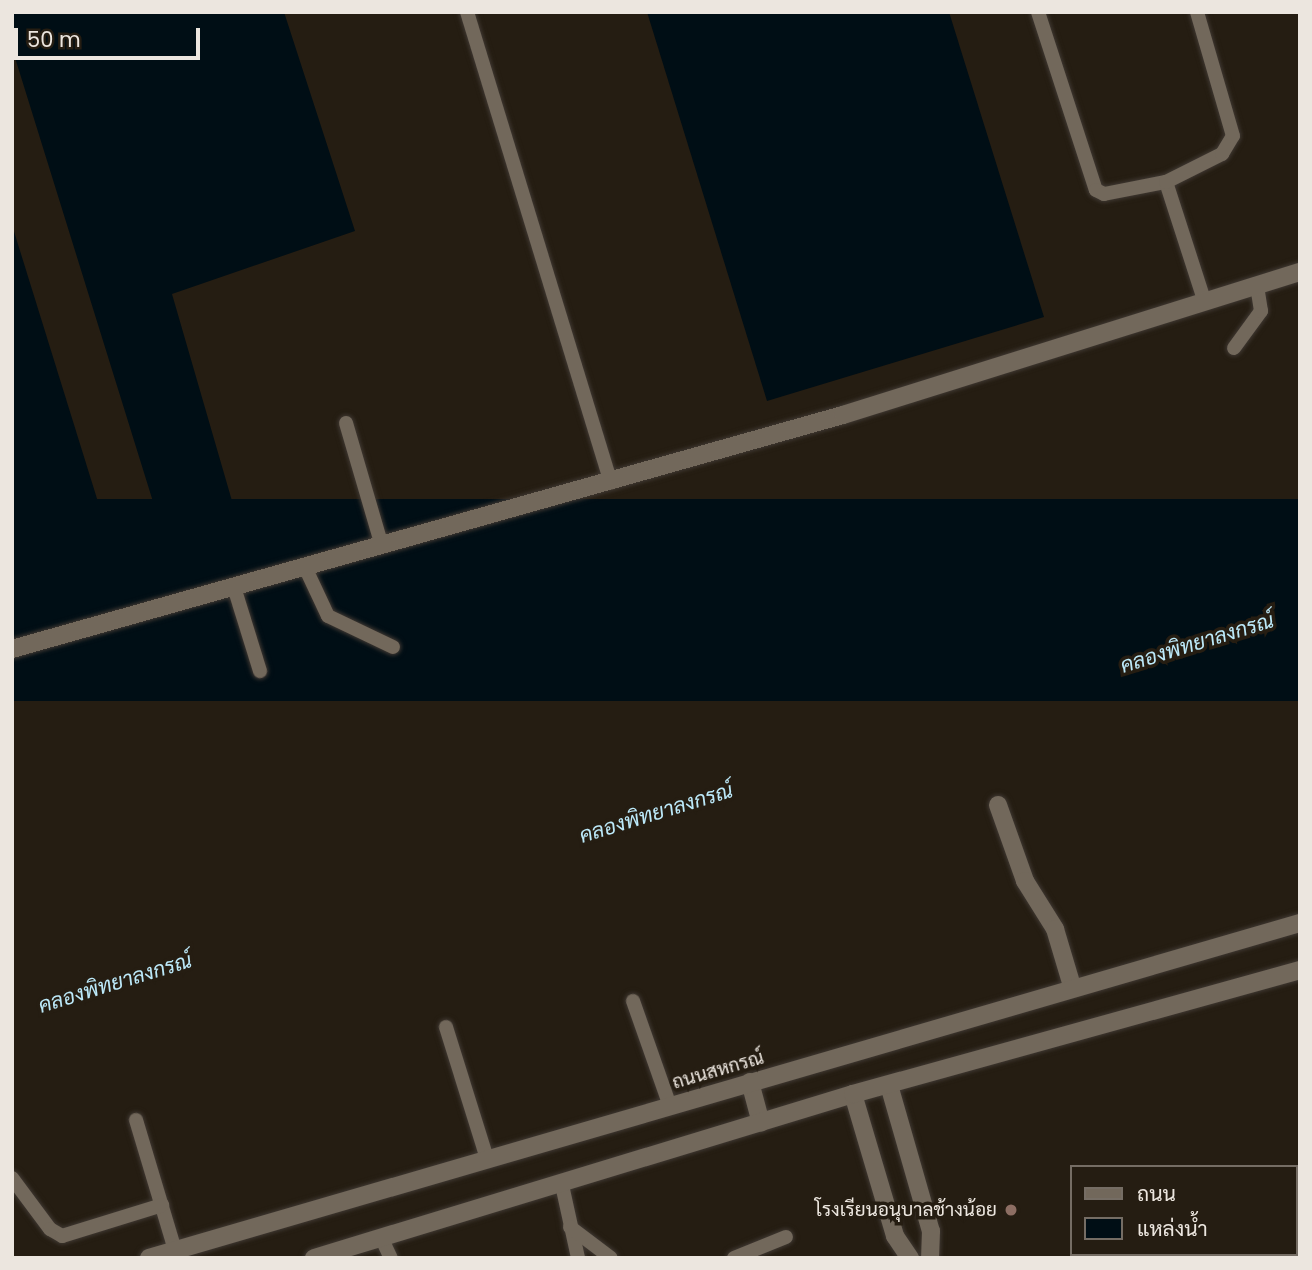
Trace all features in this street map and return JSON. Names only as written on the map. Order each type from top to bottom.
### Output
[{"type":"main road","points":[[12,649],[611,482],[1300,272]]},
{"type":"main road","points":[[998,805],[1025,881],[1055,929],[1072,986]]},
{"type":"main road","name":"ถนนสหกรณ์","points":[[149,1258],[1072,986],[1300,923]]},
{"type":"main road","points":[[314,1258],[562,1185],[853,1094],[1300,970]]},
{"type":"main road","points":[[750,1082],[761,1123]]},
{"type":"main road","points":[[889,1085],[930,1231],[930,1258]]},
{"type":"main road","points":[[853,1094],[895,1236],[910,1258]]},
{"type":"lane","points":[[467,12],[611,482]]},
{"type":"lane","points":[[1038,12],[1096,190],[1104,194],[1166,182],[1222,154],[1233,136],[1197,12]]},
{"type":"lane","points":[[1166,182],[1205,303]]},
{"type":"lane","points":[[1234,348],[1261,311],[1257,285]]},
{"type":"lane","points":[[346,423],[382,546]]},
{"type":"lane","points":[[305,567],[328,617],[393,647]]},
{"type":"lane","points":[[234,587],[260,671]]},
{"type":"lane","points":[[633,1001],[670,1106]]},
{"type":"lane","points":[[446,1027],[486,1159]]},
{"type":"lane","points":[[136,1120],[175,1250]]},
{"type":"lane","points":[[12,1178],[50,1229],[62,1236],[162,1205]]},
{"type":"lane","points":[[562,1185],[578,1258]]},
{"type":"lane","points":[[570,1227],[611,1258]]},
{"type":"lane","points":[[381,1237],[391,1258]]},
{"type":"lane","points":[[734,1258],[786,1237]]},
{"type":"water","points":[[12,12],[284,12],[355,231],[172,294],[239,525],[173,566],[12,48]]},
{"type":"water","points":[[647,12],[949,12],[1044,317],[767,401]]},
{"type":"water","points":[[12,225],[112,547],[12,578]]},
{"type":"water","name":"คลองพิทยาลงกรณ์","points":[[12,499],[1300,499],[1300,701],[12,701]]},
{"type":"place","name":"โรงเรียนอนุบาลช้างน้อย","points":[[1011,1210]]}]
